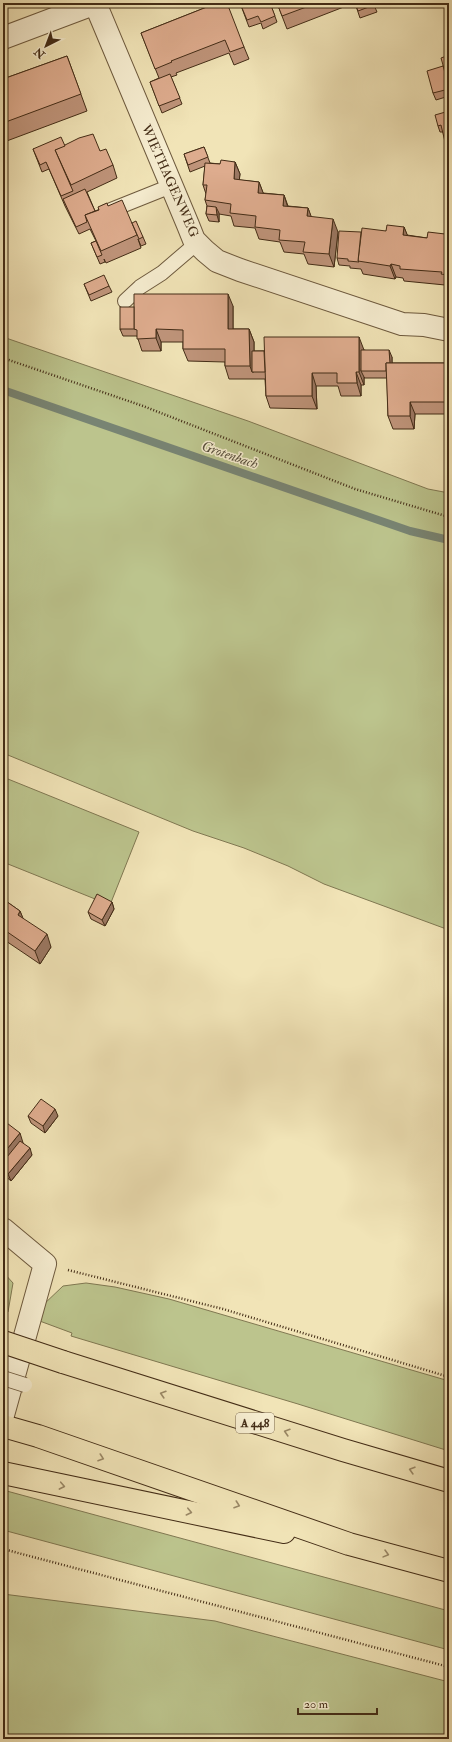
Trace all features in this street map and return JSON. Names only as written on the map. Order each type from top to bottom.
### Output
[{"type":"highway","name":"A 448","points":[[3,1342],[343,1450],[449,1481]]},
{"type":"highway","points":[[3,1426],[38,1436],[349,1544],[449,1571]]},
{"type":"highway","points":[[3,1473],[144,1502],[250,1526],[349,1544]]},
{"type":"street","points":[[3,38],[95,3]]},
{"type":"street","name":"WIETHAGENWEG","points":[[95,3],[170,186],[194,240],[205,251],[217,261],[265,279],[402,324],[424,325],[449,330]]},
{"type":"street","points":[[3,1229],[45,1264],[3,1415]]},
{"type":"lane","points":[[104,213],[170,186]]},
{"type":"lane","points":[[125,301],[140,287],[162,273],[198,243]]},
{"type":"lane","points":[[3,1378],[25,1385]]},
{"type":"path","points":[[3,358],[143,406],[355,489],[449,517]]},
{"type":"path","points":[[45,1264],[223,1309],[449,1377]]},
{"type":"path","points":[[3,1549],[449,1667]]},
{"type":"green space","points":[[3,337],[248,421],[428,489],[449,493],[449,930],[324,884],[288,866],[244,848],[193,831],[3,753]]},
{"type":"green space","points":[[3,777],[139,832],[110,905],[3,862]]},
{"type":"green space","points":[[3,1272],[13,1283],[8,1312],[3,1310]]},
{"type":"green space","points":[[86,1283],[115,1287],[169,1299],[449,1381],[449,1451],[71,1336],[72,1333],[37,1320],[42,1306],[63,1286]]},
{"type":"green space","points":[[3,1490],[449,1611],[449,1650],[3,1530]]},
{"type":"green space","points":[[3,1594],[215,1621],[449,1682],[449,1739],[3,1739]]},
{"type":"building","points":[[217,3],[227,3],[244,47],[230,52],[225,40],[171,61],[172,62],[155,69],[141,33]]},
{"type":"building","points":[[240,3],[270,3],[275,16],[261,22],[258,16],[247,20]]},
{"type":"building","points":[[277,3],[317,3],[282,16]]},
{"type":"building","points":[[355,3],[373,3],[374,5],[358,11]]},
{"type":"building","points":[[449,55],[449,86],[441,58]]},
{"type":"building","points":[[67,56],[81,94],[3,123],[3,79]]},
{"type":"building","points":[[443,66],[449,89],[433,93],[427,71]]},
{"type":"building","points":[[170,74],[180,98],[159,106],[150,82]]},
{"type":"building","points":[[449,111],[449,141],[445,142],[441,125],[438,126],[435,115]]},
{"type":"building","points":[[93,134],[100,151],[106,149],[113,165],[71,185],[55,150],[79,138]]},
{"type":"building","points":[[61,137],[65,146],[55,150],[73,191],[61,196],[46,162],[40,165],[33,149]]},
{"type":"building","points":[[204,147],[208,157],[188,165],[184,154]]},
{"type":"building","points":[[221,160],[235,162],[234,179],[259,182],[258,193],[284,195],[283,206],[308,208],[307,216],[333,219],[329,254],[303,252],[305,242],[279,240],[280,230],[255,227],[256,216],[230,213],[231,204],[205,200],[207,185],[203,185],[205,163],[220,164]]},
{"type":"building","points":[[85,189],[95,211],[85,215],[87,222],[76,227],[63,199]]},
{"type":"building","points":[[122,200],[137,235],[101,251],[85,215],[99,210],[98,207],[107,203],[108,206]]},
{"type":"building","points":[[207,206],[216,207],[217,215],[206,214]]},
{"type":"building","points":[[136,221],[143,237],[139,239],[132,223]]},
{"type":"building","points":[[387,225],[404,227],[403,235],[427,238],[428,232],[445,234],[445,243],[449,243],[449,275],[441,274],[442,272],[400,269],[400,266],[391,264],[390,266],[358,261],[362,228],[386,231]]},
{"type":"building","points":[[339,231],[361,232],[359,262],[337,258]]},
{"type":"building","points":[[96,241],[102,255],[97,257],[91,243]]},
{"type":"building","points":[[104,275],[109,286],[89,295],[84,284]]},
{"type":"building","points":[[134,294],[228,294],[228,329],[249,329],[250,366],[225,366],[225,349],[183,349],[183,330],[156,329],[156,338],[137,339],[137,330],[134,329]]},
{"type":"building","points":[[120,307],[134,307],[134,329],[120,329]]},
{"type":"building","points":[[264,337],[359,337],[359,372],[356,372],[357,383],[337,383],[337,373],[312,373],[312,396],[266,396]]},
{"type":"building","points":[[361,350],[389,350],[390,363],[386,363],[386,371],[361,371]]},
{"type":"building","points":[[252,351],[264,351],[265,372],[252,372]]},
{"type":"building","points":[[386,363],[449,363],[449,402],[410,402],[410,416],[388,416]]},
{"type":"building","points":[[97,894],[112,902],[102,920],[88,912]]},
{"type":"building","points":[[3,899],[20,911],[18,915],[47,934],[35,951],[3,929]]},
{"type":"building","points":[[41,1099],[55,1109],[43,1126],[28,1116]]},
{"type":"building","points":[[3,1120],[20,1133],[3,1154]]},
{"type":"building","points":[[20,1141],[30,1148],[8,1174],[3,1169],[3,1162]]},
{"type":"waterway","name":"Grotenbach","points":[[3,390],[410,531],[449,540]]}]
